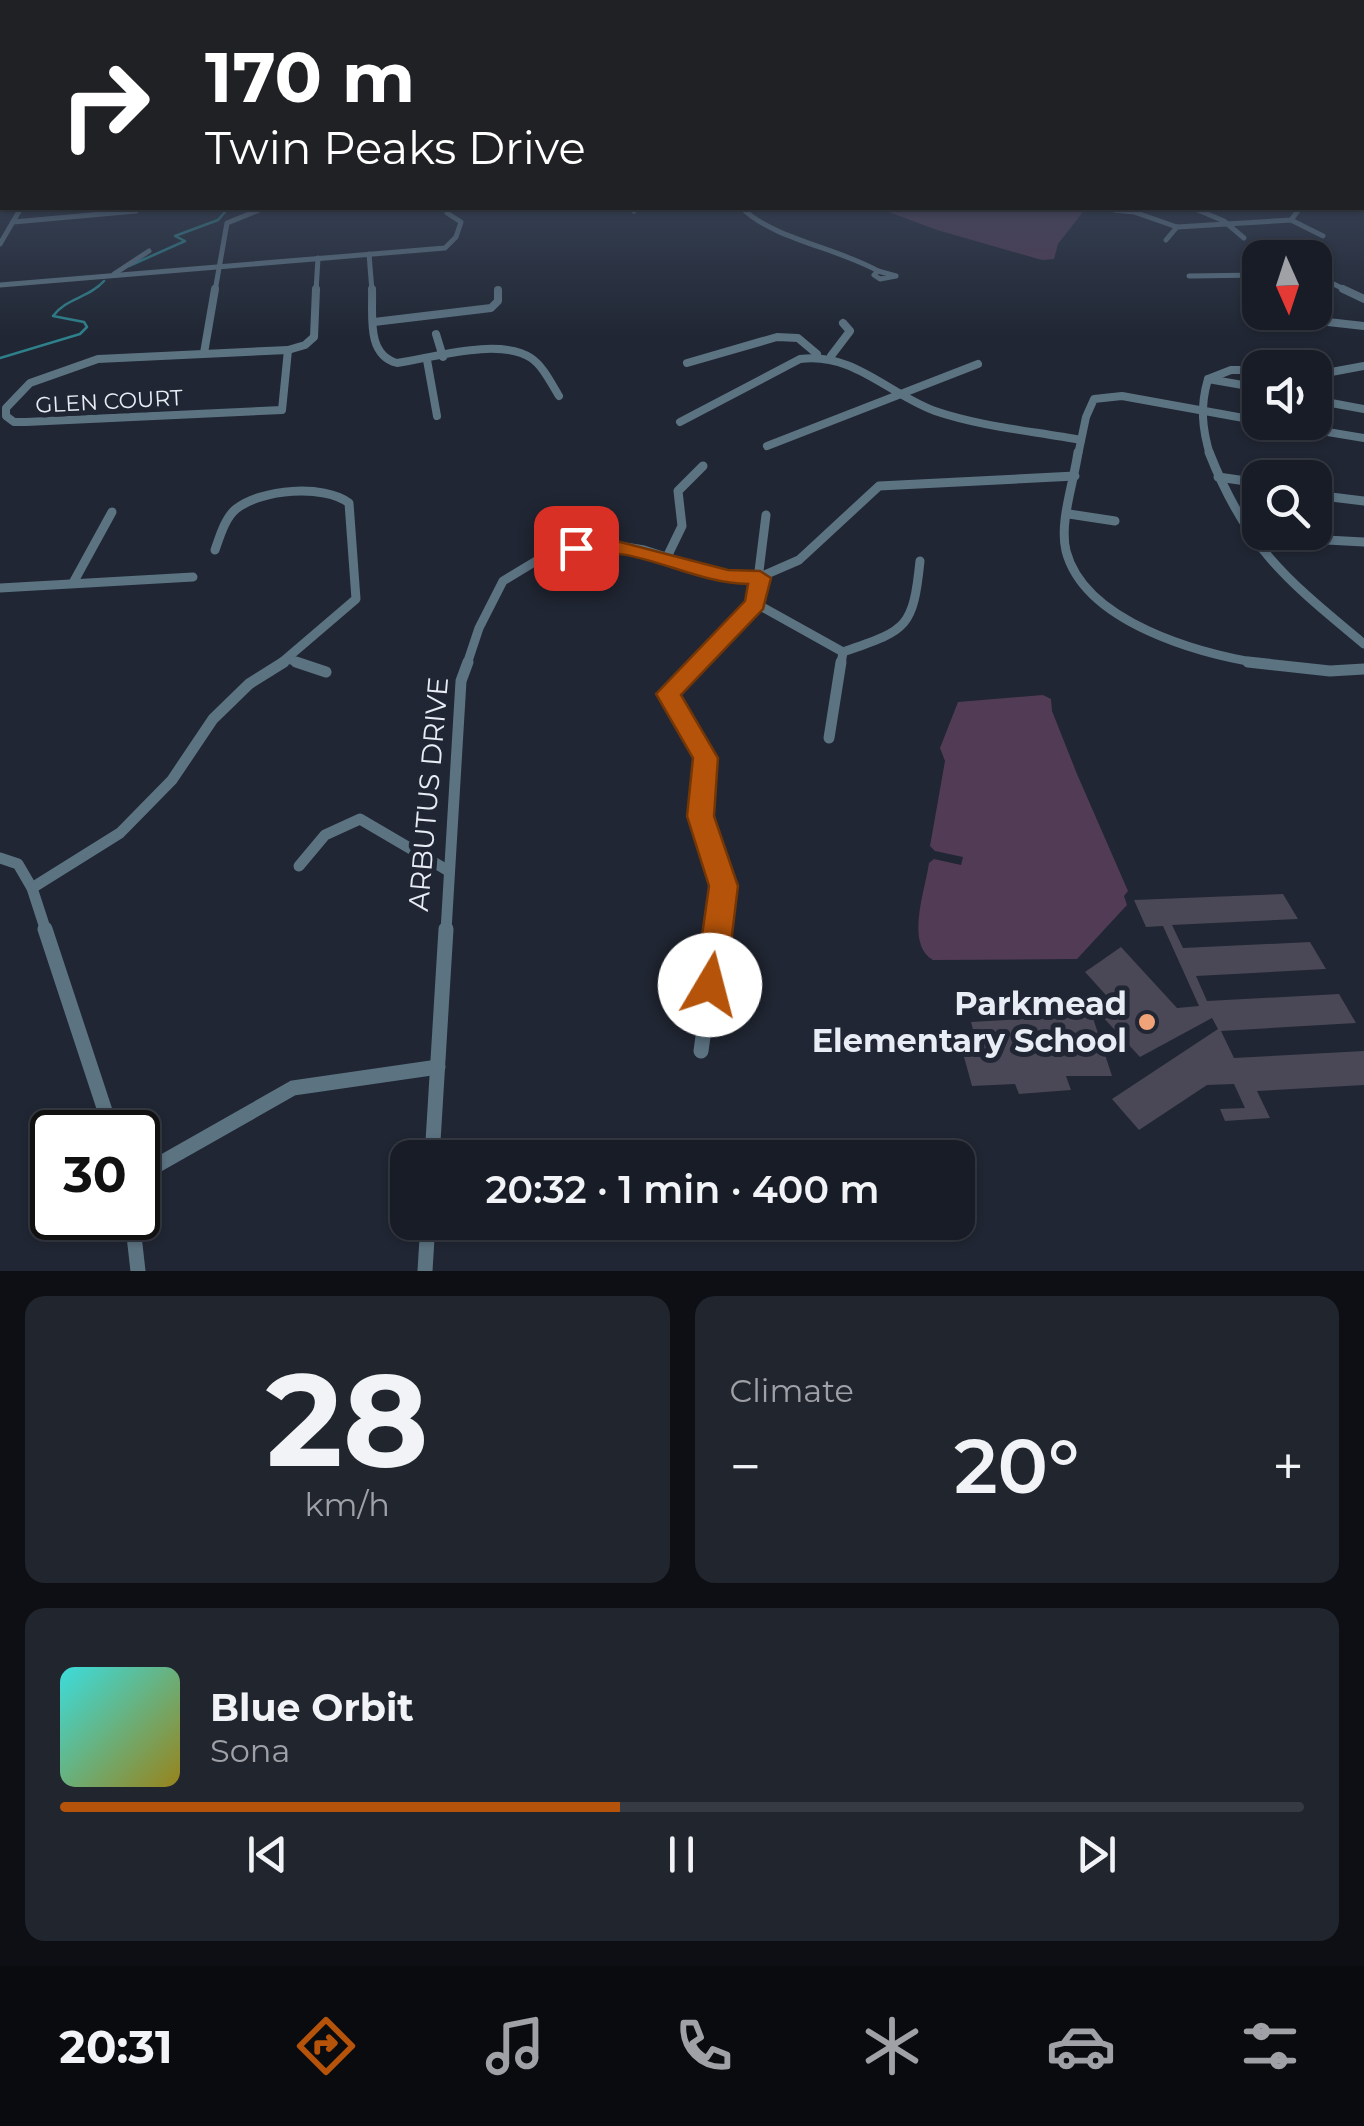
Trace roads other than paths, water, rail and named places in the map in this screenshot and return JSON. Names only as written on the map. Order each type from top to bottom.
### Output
[{"type":"street","points":[[0,244],[13,222],[32,220]]},
{"type":"street","points":[[204,353],[227,223],[234,220]]},
{"type":"street","points":[[0,285],[445,248],[456,237],[458,220]]},
{"type":"street","points":[[754,220],[852,256],[878,271]]},
{"type":"street","points":[[1159,220],[1177,227],[1280,220]]},
{"type":"street","points":[[1221,220],[1244,238]]},
{"type":"street","points":[[1291,220],[1323,236]]},
{"type":"street","points":[[1166,240],[1177,227]]},
{"type":"street","points":[[114,275],[149,250]]},
{"type":"street","points":[[369,254],[376,350],[385,360],[397,364],[478,351],[517,351],[540,367],[559,396]]},
{"type":"street","points":[[288,350],[305,345],[314,337],[318,258]]},
{"type":"street","points":[[1190,276],[1242,275]]},
{"type":"street","points":[[1332,284],[1364,300]]},
{"type":"street","points":[[374,322],[491,308],[498,301],[498,290]]},
{"type":"street","points":[[1332,322],[1364,326]]},
{"type":"street","points":[[832,356],[849,336],[850,331],[843,323]]},
{"type":"street","points":[[436,334],[443,357]]},
{"type":"street","points":[[686,363],[777,337],[798,338],[818,354]]},
{"type":"street","name":"GLEN COURT","points":[[288,350],[282,410],[26,422],[6,416],[6,408],[30,383],[98,359],[288,350]]},
{"type":"street","points":[[680,422],[800,359],[818,354],[832,356],[897,393],[946,414],[1081,440]]},
{"type":"street","points":[[427,360],[436,416]]},
{"type":"street","points":[[767,446],[978,364]]},
{"type":"street","points":[[1332,372],[1364,366]]},
{"type":"street","points":[[1208,379],[1230,370],[1242,370]]},
{"type":"street","points":[[1208,379],[1242,385]]},
{"type":"street","points":[[1208,379],[1202,410],[1209,454],[1242,519]]},
{"type":"street","points":[[1242,418],[1122,396],[1100,396],[1090,404],[1064,542],[1072,568],[1090,592],[1140,627],[1210,651],[1284,669],[1364,669]]},
{"type":"street","points":[[1332,403],[1364,409]]},
{"type":"street","points":[[1332,433],[1364,438]]},
{"type":"street","points":[[666,557],[680,542],[684,516],[678,491],[703,466]]},
{"type":"street","points":[[760,578],[799,560],[879,486],[1075,476]]},
{"type":"street","points":[[1218,477],[1242,481]]},
{"type":"street","points":[[32,888],[120,832],[172,780],[213,718],[249,684],[288,659],[356,599],[346,497],[319,492],[248,502],[228,518],[215,550]]},
{"type":"street","points":[[1332,497],[1364,501]]},
{"type":"street","points":[[73,584],[112,512]]},
{"type":"street","points":[[1070,514],[1115,520]]},
{"type":"street","points":[[701,1050],[724,886],[701,816],[706,758],[668,694],[755,604],[766,515]]},
{"type":"street","points":[[1332,540],[1364,542]]},
{"type":"street","name":"ARBUTUS DRIVE","points":[[433,1140],[460,680],[479,628],[503,581],[551,552],[601,543],[666,557],[728,577],[760,578]]},
{"type":"street","points":[[1262,550],[1278,571],[1364,644]]},
{"type":"street","points":[[755,604],[843,652],[899,632],[916,610],[920,561]]},
{"type":"street","points":[[0,588],[192,578]]},
{"type":"street","points":[[830,738],[843,652]]},
{"type":"street","points":[[288,659],[326,672]]},
{"type":"street","points":[[299,866],[324,835],[360,819],[447,870]]},
{"type":"street","points":[[0,858],[18,864],[32,888],[105,1110]]},
{"type":"street","points":[[160,1164],[293,1088],[438,1067]]},
{"type":"street","points":[[134,1240],[138,1271]]},
{"type":"street","points":[[425,1271],[427,1240]]},
{"type":"waterway","points":[[129,266],[185,241],[175,236],[217,220]]},
{"type":"waterway","points":[[0,358],[80,334],[87,327],[84,322],[53,316],[104,281]]},
{"type":"place","name":"Parkmead Elementary School","points":[[1147,1022]]}]
